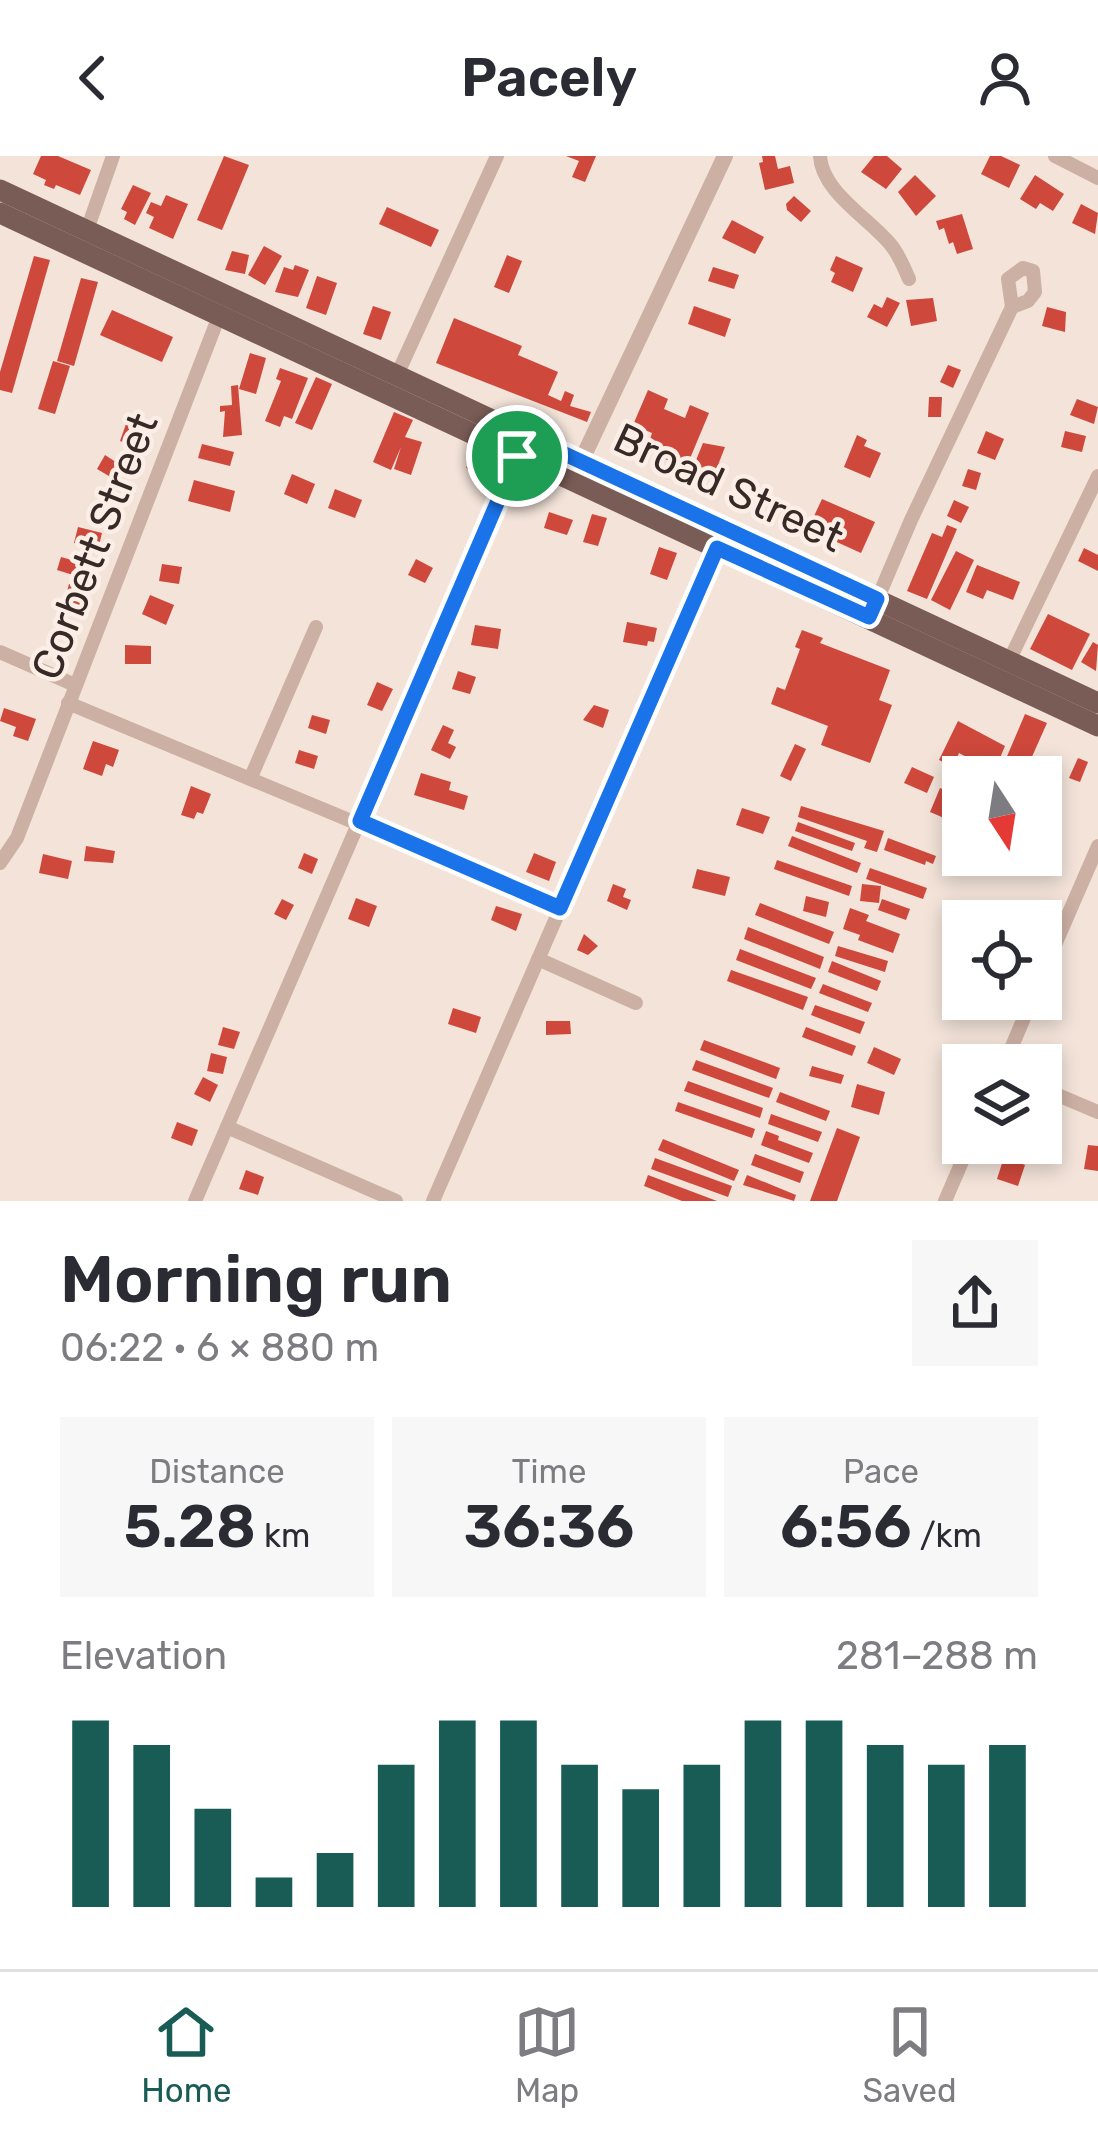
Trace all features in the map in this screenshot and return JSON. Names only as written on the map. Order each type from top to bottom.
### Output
[{"type":"main road","name":"Broad Street","points":[[0,190],[397,375],[521,446]]},
{"type":"main road","name":"Broad Street","points":[[0,213],[873,608],[1098,726]]},
{"type":"main road","name":"Broad Street","points":[[576,471],[717,548],[1009,661],[1098,703]]},
{"type":"street","points":[[87,230],[113,156]]},
{"type":"street","points":[[397,375],[497,156]]},
{"type":"street","points":[[576,471],[725,156]]},
{"type":"street","points":[[820,156],[829,182],[896,251],[909,279]]},
{"type":"street","points":[[1055,156],[1098,178]]},
{"type":"street","points":[[873,608],[1012,307]]},
{"type":"street","name":"Corbett Street","points":[[0,863],[16,838],[219,316]]},
{"type":"street","points":[[195,1201],[521,446]]},
{"type":"street","points":[[1009,661],[1098,476]]},
{"type":"street","points":[[433,1201],[717,548]]},
{"type":"street","points":[[251,777],[316,627]]},
{"type":"street","points":[[0,652],[75,685]]},
{"type":"street","points":[[68,703],[560,908]]},
{"type":"street","points":[[1062,929],[1098,846]]},
{"type":"street","points":[[538,958],[635,1003]]},
{"type":"street","points":[[1062,1097],[1098,1112]]},
{"type":"street","points":[[227,1127],[396,1201]]},
{"type":"street","points":[[945,1201],[961,1164]]},
{"type":"building","points":[[41,156],[58,156],[91,170],[80,195],[44,185],[46,180],[33,174]]},
{"type":"building","points":[[224,156],[249,165],[222,230],[197,220]]},
{"type":"building","points":[[566,156],[596,156],[585,182],[572,177],[579,161]]},
{"type":"building","points":[[762,156],[775,156],[778,169],[790,166],[794,183],[765,190],[759,163]]},
{"type":"building","points":[[874,156],[887,156],[902,169],[886,189],[861,172]]},
{"type":"building","points":[[990,156],[1020,165],[1009,188],[981,174]]},
{"type":"building","points":[[915,175],[936,196],[916,216],[898,192]]},
{"type":"building","points":[[1035,175],[1064,194],[1053,211],[1040,203],[1036,209],[1020,199]]},
{"type":"building","points":[[133,185],[151,193],[135,225],[124,219],[127,212],[121,209]]},
{"type":"building","points":[[166,195],[188,204],[173,239],[149,228],[154,217],[146,213],[151,202],[161,206]]},
{"type":"building","points":[[794,196],[811,211],[801,222],[787,210]]},
{"type":"building","points":[[1081,204],[1098,213],[1095,234],[1072,223]]},
{"type":"building","points":[[387,207],[439,230],[431,247],[379,224]]},
{"type":"building","points":[[962,214],[973,249],[957,254],[936,221]]},
{"type":"building","points":[[732,220],[764,237],[755,254],[722,238]]},
{"type":"building","points":[[264,246],[282,256],[265,285],[248,275]]},
{"type":"building","points":[[232,251],[249,255],[245,274],[225,270]]},
{"type":"building","points":[[507,255],[522,261],[509,293],[494,287]]},
{"type":"building","points":[[34,256],[50,260],[12,393],[0,390],[0,372]]},
{"type":"building","points":[[836,256],[863,268],[853,292],[831,282]]},
{"type":"building","points":[[295,265],[309,270],[298,297],[275,292],[284,267],[293,270]]},
{"type":"building","points":[[713,267],[739,275],[734,289],[708,281]]},
{"type":"building","points":[[317,276],[337,283],[326,315],[306,308]]},
{"type":"building","points":[[81,278],[98,282],[74,366],[57,361]]},
{"type":"building","points":[[887,297],[900,303],[887,327],[867,317],[874,304],[882,308]]},
{"type":"building","points":[[933,298],[937,321],[911,326],[906,300]]},
{"type":"building","points":[[373,306],[391,312],[381,340],[363,334]]},
{"type":"building","points":[[694,306],[731,319],[725,337],[688,324]]},
{"type":"building","points":[[1047,307],[1066,312],[1065,332],[1042,326]]},
{"type":"building","points":[[112,310],[173,337],[162,362],[100,335]]},
{"type":"building","points":[[454,318],[522,346],[518,355],[558,372],[548,395],[561,401],[565,391],[574,395],[570,406],[591,412],[587,422],[436,363]]},
{"type":"building","points":[[250,353],[266,358],[256,394],[239,389]]},
{"type":"building","points":[[53,361],[70,366],[55,414],[38,409]]},
{"type":"building","points":[[948,365],[961,370],[953,388],[940,382]]},
{"type":"building","points":[[280,368],[308,378],[292,419],[284,416],[280,427],[265,421],[281,381],[276,379]]},
{"type":"building","points":[[316,377],[332,384],[312,430],[295,423]]},
{"type":"building","points":[[238,385],[242,435],[223,437],[225,411],[220,412],[220,406],[232,405],[231,386]]},
{"type":"building","points":[[648,390],[668,399],[664,409],[685,418],[690,405],[709,413],[686,468],[665,459],[668,450],[649,442],[652,433],[633,425]]},
{"type":"building","points":[[929,397],[942,397],[941,417],[928,417]]},
{"type":"building","points":[[1077,399],[1098,407],[1094,424],[1070,415]]},
{"type":"building","points":[[394,412],[413,420],[405,437],[422,442],[411,475],[394,469],[401,447],[391,470],[373,462]]},
{"type":"building","points":[[126,424],[150,428],[142,449],[120,441]]},
{"type":"building","points":[[986,431],[1004,439],[995,460],[977,453]]},
{"type":"building","points":[[1065,431],[1086,436],[1082,452],[1061,447]]},
{"type":"building","points":[[857,435],[867,440],[864,446],[881,453],[870,478],[844,467]]},
{"type":"building","points":[[703,443],[725,447],[713,478],[692,470]]},
{"type":"building","points":[[202,444],[234,452],[230,466],[198,458]]},
{"type":"building","points":[[105,455],[122,466],[114,479],[97,469]]},
{"type":"building","points":[[483,455],[490,464],[472,476],[466,467]]},
{"type":"building","points":[[968,469],[981,473],[976,490],[962,486]]},
{"type":"building","points":[[292,474],[315,484],[307,504],[284,494]]},
{"type":"building","points":[[194,480],[235,491],[230,512],[188,501]]},
{"type":"building","points":[[335,489],[362,500],[355,518],[328,508]]},
{"type":"building","points":[[822,499],[875,522],[861,553],[808,529]]},
{"type":"building","points":[[954,500],[969,507],[961,523],[947,516]]},
{"type":"building","points":[[549,512],[573,520],[567,535],[544,528]]},
{"type":"building","points":[[592,514],[607,518],[598,546],[583,542]]},
{"type":"building","points":[[947,525],[957,529],[927,599],[907,591],[932,533],[942,537]]},
{"type":"building","points":[[78,527],[102,533],[97,554],[89,552],[91,547],[74,543]]},
{"type":"building","points":[[659,547],[677,553],[667,580],[650,574]]},
{"type":"building","points":[[1084,548],[1098,555],[1098,571],[1078,561]]},
{"type":"building","points":[[956,551],[974,560],[950,610],[931,600]]},
{"type":"building","points":[[61,557],[93,566],[89,580],[57,570]]},
{"type":"building","points":[[416,559],[433,568],[425,583],[408,575]]},
{"type":"building","points":[[162,564],[182,567],[179,584],[159,581]]},
{"type":"building","points":[[977,565],[1020,582],[1013,600],[987,590],[983,599],[966,592]]},
{"type":"building","points":[[69,584],[85,589],[80,605],[65,600]]},
{"type":"building","points":[[150,595],[174,605],[166,625],[142,614]]},
{"type":"building","points":[[1048,614],[1090,634],[1072,670],[1030,649]]},
{"type":"building","points":[[627,622],[657,628],[654,642],[648,641],[647,646],[623,642]]},
{"type":"building","points":[[475,625],[501,629],[498,649],[471,645]]},
{"type":"building","points":[[802,630],[823,638],[820,643],[890,670],[879,700],[892,705],[870,763],[821,745],[828,726],[771,704],[777,687],[785,690]]},
{"type":"building","points":[[1093,642],[1098,645],[1096,671],[1081,662]]},
{"type":"building","points":[[125,645],[151,646],[151,664],[125,664]]},
{"type":"building","points":[[458,671],[476,677],[470,694],[452,689]]},
{"type":"building","points":[[377,682],[393,689],[382,711],[367,705]]},
{"type":"building","points":[[594,705],[609,710],[603,728],[583,720]]},
{"type":"building","points":[[4,708],[36,719],[28,741],[13,736],[16,727],[0,721]]},
{"type":"building","points":[[1025,714],[1047,723],[1032,756],[1007,756]]},
{"type":"building","points":[[312,715],[330,720],[326,734],[308,728]]},
{"type":"building","points":[[958,721],[1005,746],[1001,756],[959,753],[939,760]]},
{"type":"building","points":[[443,725],[454,730],[448,743],[456,747],[450,759],[431,750]]},
{"type":"building","points":[[93,741],[119,750],[113,767],[106,764],[102,776],[83,769]]},
{"type":"building","points":[[795,744],[806,749],[791,781],[780,776]]},
{"type":"building","points":[[299,750],[318,756],[314,769],[295,763]]},
{"type":"building","points":[[1078,758],[1088,762],[1080,782],[1069,778]]},
{"type":"building","points":[[912,767],[934,777],[927,793],[904,783]]},
{"type":"building","points":[[421,773],[451,782],[449,790],[468,796],[464,810],[414,795]]},
{"type":"building","points":[[191,786],[211,794],[203,814],[197,812],[194,819],[181,815]]},
{"type":"building","points":[[942,789],[942,817],[930,812]]},
{"type":"building","points":[[801,806],[884,831],[877,852],[864,848],[867,841],[798,817]]},
{"type":"building","points":[[742,808],[770,817],[763,834],[736,825]]},
{"type":"building","points":[[798,822],[855,843],[852,851],[795,831]]},
{"type":"building","points":[[792,836],[861,863],[857,873],[788,846]]},
{"type":"building","points":[[888,838],[936,856],[933,864],[884,850]]},
{"type":"building","points":[[86,846],[115,851],[113,863],[84,861]]},
{"type":"building","points":[[304,853],[318,859],[312,874],[298,868]]},
{"type":"building","points":[[534,853],[556,862],[549,881],[526,872]]},
{"type":"building","points":[[43,854],[72,861],[68,879],[39,873]]},
{"type":"building","points":[[777,860],[852,886],[849,896],[774,869]]},
{"type":"building","points":[[870,868],[927,888],[923,899],[866,879]]},
{"type":"building","points":[[697,869],[730,877],[725,896],[692,888]]},
{"type":"building","points":[[613,884],[626,889],[623,897],[631,900],[627,910],[607,901]]},
{"type":"building","points":[[862,884],[881,886],[879,903],[860,901]]},
{"type":"building","points":[[806,896],[829,902],[826,917],[803,911]]},
{"type":"building","points":[[356,898],[377,906],[369,927],[348,919]]},
{"type":"building","points":[[282,899],[294,905],[286,920],[274,914]]},
{"type":"building","points":[[882,899],[910,909],[906,920],[878,910]]},
{"type":"building","points":[[760,903],[834,932],[829,944],[755,915]]},
{"type":"building","points":[[496,906],[522,914],[516,931],[491,920]]},
{"type":"building","points":[[850,908],[869,915],[866,921],[900,934],[893,953],[843,929]]},
{"type":"building","points":[[748,927],[824,957],[820,969],[744,939]]},
{"type":"building","points":[[584,934],[598,946],[588,955],[577,950]]},
{"type":"building","points":[[838,946],[888,961],[885,972],[835,956]]},
{"type":"building","points":[[740,949],[816,978],[811,989],[736,960]]},
{"type":"building","points":[[832,961],[881,981],[877,991],[828,972]]},
{"type":"building","points":[[731,970],[808,997],[803,1010],[727,981]]},
{"type":"building","points":[[823,984],[872,1003],[868,1012],[819,993]]},
{"type":"building","points":[[815,1005],[865,1022],[860,1034],[811,1015]]},
{"type":"building","points":[[453,1008],[481,1017],[476,1033],[448,1024]]},
{"type":"building","points":[[546,1021],[570,1021],[571,1034],[546,1035]]},
{"type":"building","points":[[223,1027],[240,1032],[234,1049],[218,1045]]},
{"type":"building","points":[[806,1027],[856,1046],[852,1056],[802,1037]]},
{"type":"building","points":[[704,1040],[780,1068],[776,1079],[700,1050]]},
{"type":"building","points":[[874,1047],[901,1059],[894,1075],[867,1063]]},
{"type":"building","points":[[211,1053],[227,1057],[223,1074],[207,1071]]},
{"type":"building","points":[[696,1060],[773,1088],[769,1098],[692,1070]]},
{"type":"building","points":[[812,1066],[844,1075],[841,1084],[809,1076]]},
{"type":"building","points":[[203,1077],[218,1085],[210,1102],[194,1094]]},
{"type":"building","points":[[688,1081],[763,1108],[760,1118],[684,1091]]},
{"type":"building","points":[[857,1084],[885,1092],[879,1115],[851,1107]]},
{"type":"building","points":[[780,1092],[830,1111],[826,1121],[776,1102]]},
{"type":"building","points":[[678,1102],[755,1129],[752,1138],[675,1111]]},
{"type":"building","points":[[771,1114],[822,1132],[818,1142],[768,1124]]},
{"type":"building","points":[[177,1122],[198,1130],[192,1146],[171,1138]]},
{"type":"building","points":[[837,1128],[860,1137],[837,1201],[810,1201]]},
{"type":"building","points":[[766,1131],[813,1153],[809,1163],[761,1145]]},
{"type":"building","points":[[663,1139],[739,1170],[734,1181],[658,1150]]},
{"type":"building","points":[[1088,1145],[1098,1146],[1098,1171],[1084,1169]]},
{"type":"building","points":[[755,1154],[804,1172],[800,1183],[751,1165]]},
{"type":"building","points":[[655,1158],[732,1186],[728,1197],[651,1169]]},
{"type":"building","points":[[1002,1164],[1025,1165],[1018,1186],[997,1179]]},
{"type":"building","points":[[246,1170],[264,1177],[258,1195],[239,1189]]},
{"type":"building","points":[[648,1175],[717,1201],[682,1201],[644,1186]]},
{"type":"building","points":[[747,1175],[796,1195],[794,1201],[743,1185]]},
{"type":"route","points":[[526,436],[877,599],[869,617],[717,548],[560,908],[360,821],[517,456],[526,436]]}]
